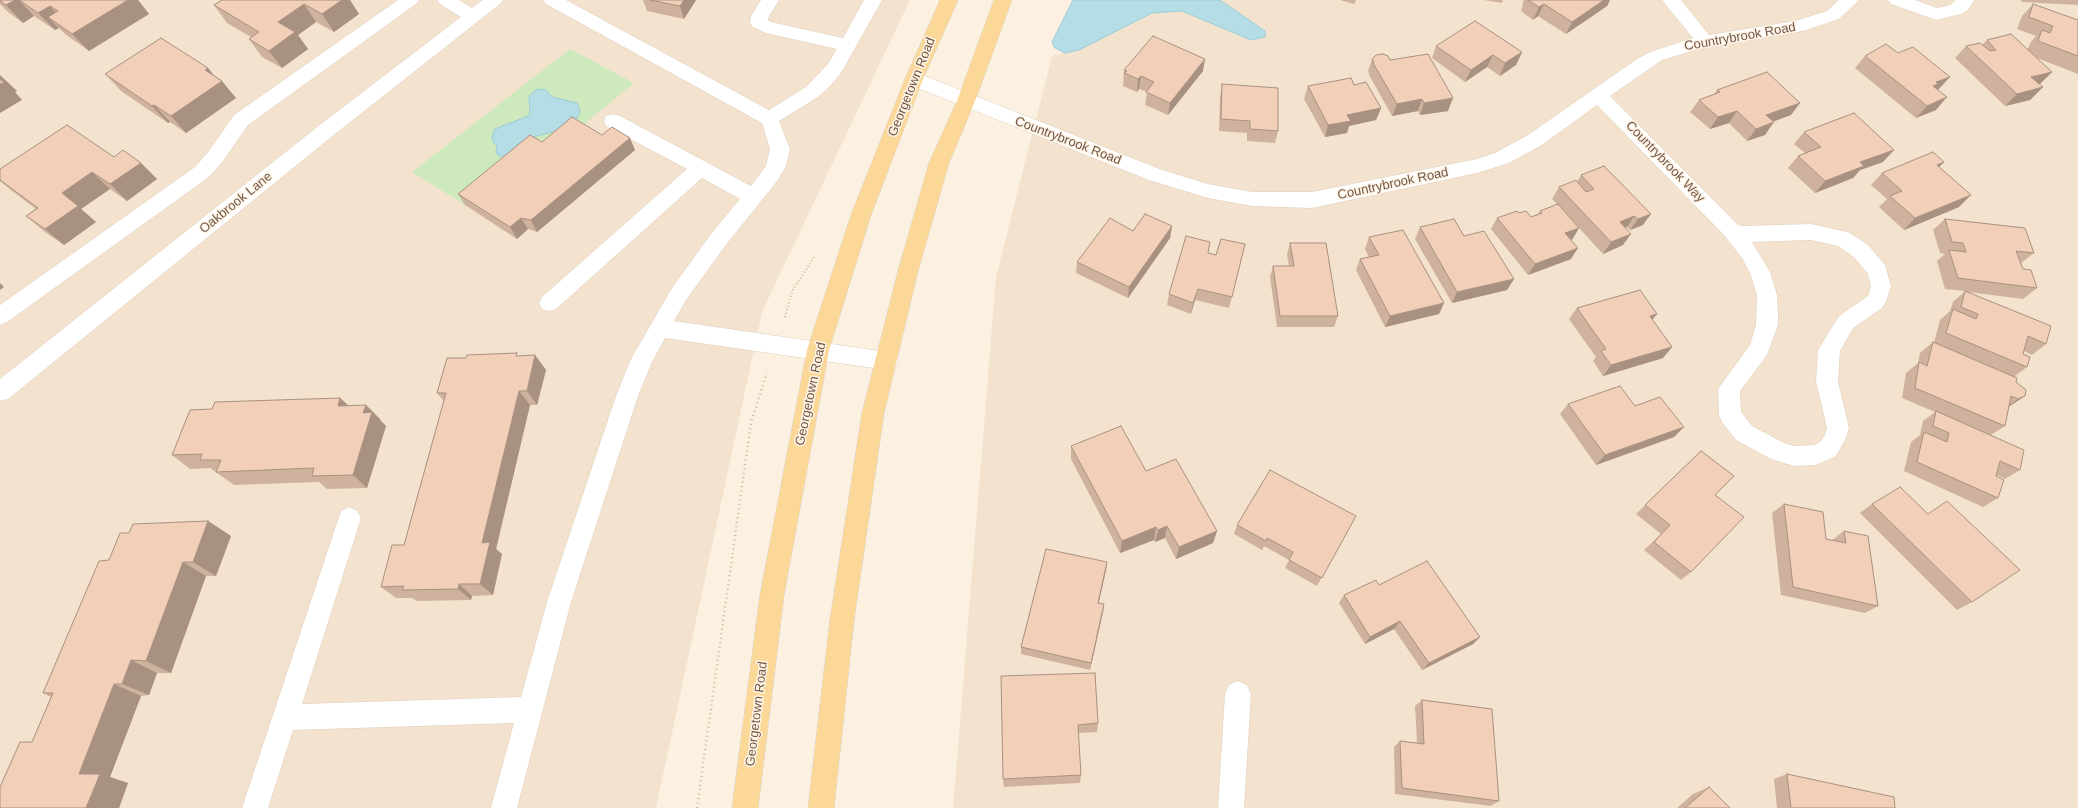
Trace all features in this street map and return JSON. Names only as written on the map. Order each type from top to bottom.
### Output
[{"type":"main road","name":"Georgetown Road","points":[[745,808],[772,595],[818,350],[861,215],[914,78],[949,0]]},
{"type":"main road","points":[[821,808],[842,620],[873,413],[908,271],[939,163],[966,101],[1003,0]]},
{"type":"street","points":[[0,316],[202,172],[213,161],[231,132],[241,120],[410,0]]},
{"type":"street","points":[[446,0],[473,16]]},
{"type":"street","name":"Oakbrook Lane","points":[[0,392],[321,134],[494,0]]},
{"type":"street","points":[[504,808],[559,602],[616,427],[642,359],[659,328],[700,263],[774,172],[780,149],[777,137],[769,119],[552,0]]},
{"type":"street","points":[[770,0],[760,16],[759,23],[766,27],[848,45]]},
{"type":"street","points":[[769,119],[803,98],[824,82],[835,68],[874,0]]},
{"type":"street","points":[[1671,0],[1706,42]]},
{"type":"street","name":"Countrybrook Road","points":[[914,78],[966,101],[1156,175],[1208,191],[1252,199],[1282,201],[1326,199],[1477,166],[1502,158],[1535,140],[1649,59],[1680,48],[1706,42],[1797,27],[1833,14],[1850,0]]},
{"type":"street","points":[[1897,0],[1936,14],[1955,10],[1962,6],[1965,0]]},
{"type":"street","name":"Countrybrook Way","points":[[1598,95],[1731,230],[1750,252],[1760,272],[1767,295],[1767,325],[1759,349],[1729,389],[1730,415],[1744,433],[1779,452],[1794,456],[1816,455],[1828,449],[1835,438],[1838,428],[1828,382],[1829,350],[1846,322],[1875,302],[1879,296],[1881,286],[1878,271],[1861,251],[1843,239],[1811,232],[1742,234],[1731,230]]},
{"type":"street","points":[[613,121],[754,197]]},
{"type":"street","points":[[549,304],[701,168]]},
{"type":"street","points":[[659,328],[887,361]]},
{"type":"street","points":[[255,808],[349,518]]},
{"type":"street","points":[[1231,808],[1238,694]]},
{"type":"street","points":[[284,717],[529,710]]},
{"type":"path","points":[[697,808],[750,422],[777,344],[792,291]]},
{"type":"shaded area","points":[[0,0],[910,0],[762,312],[656,808],[0,808]]},
{"type":"shaded area","points":[[1220,0],[2078,0],[2078,808],[953,808],[996,277],[1052,56],[1079,50],[1152,13],[1182,11],[1251,40],[1265,31]]},
{"type":"green space","points":[[570,49],[634,83],[548,154],[537,148],[465,205],[412,172]]},
{"type":"water","points":[[1073,0],[1220,0],[1265,31],[1265,37],[1251,40],[1182,11],[1152,13],[1079,50],[1065,53],[1055,48],[1052,42]]},
{"type":"water","points":[[536,90],[546,90],[552,97],[577,103],[580,110],[579,115],[575,120],[556,131],[526,139],[518,144],[510,155],[499,156],[496,153],[497,146],[493,142],[492,137],[495,129],[528,116],[530,113],[529,96]]},
{"type":"building","points":[[0,0],[15,0],[6,5]]},
{"type":"building","points":[[19,0],[128,0],[72,34],[48,17],[58,11],[50,6],[38,13]]},
{"type":"building","points":[[222,0],[342,0],[322,14],[304,4],[278,22],[295,32],[269,51],[249,39],[259,32],[214,5]]},
{"type":"building","points":[[650,0],[684,0],[680,6]]},
{"type":"building","points":[[1528,0],[1604,0],[1572,22],[1544,4],[1539,7]]},
{"type":"building","points":[[2033,4],[2078,20],[2078,56],[2038,41],[2042,30],[2050,33],[2053,26],[2029,17]]},
{"type":"building","points":[[1475,21],[1522,52],[1505,63],[1493,55],[1471,70],[1436,46]]},
{"type":"building","points":[[2011,34],[2052,72],[2031,77],[2043,87],[2017,94],[1966,46],[1980,43],[1990,51],[1996,50],[1987,40]]},
{"type":"building","points":[[1153,36],[1205,59],[1170,103],[1146,92],[1154,82],[1141,76],[1138,79],[1124,73],[1127,71],[1124,70]]},
{"type":"building","points":[[161,38],[208,68],[205,70],[222,81],[171,116],[154,105],[152,106],[105,74]]},
{"type":"building","points":[[1886,44],[1898,53],[1913,47],[1950,77],[1936,82],[1938,84],[1933,86],[1947,97],[1927,106],[1865,56]]},
{"type":"building","points":[[1383,54],[1388,56],[1390,60],[1428,54],[1453,98],[1424,103],[1422,99],[1397,104],[1373,63],[1372,59],[1376,55]]},
{"type":"building","points":[[1767,72],[1800,103],[1766,115],[1774,122],[1756,129],[1737,111],[1718,117],[1699,100],[1720,92],[1717,90]]},
{"type":"building","points":[[1351,78],[1354,85],[1366,82],[1381,108],[1347,115],[1351,121],[1328,125],[1308,86]]},
{"type":"building","points":[[0,79],[4,82],[0,85]]},
{"type":"building","points":[[1222,84],[1278,88],[1278,131],[1250,129],[1250,121],[1221,119]]},
{"type":"building","points":[[1854,113],[1894,150],[1860,162],[1864,166],[1825,181],[1798,156],[1821,147],[1804,132]]},
{"type":"building","points":[[572,117],[602,135],[612,127],[630,138],[531,220],[521,218],[510,227],[458,194],[530,135],[542,142]]},
{"type":"building","points":[[67,125],[114,157],[123,150],[141,163],[110,184],[92,172],[62,193],[78,206],[45,229],[26,216],[38,208],[0,180],[0,169]]},
{"type":"building","points":[[1933,152],[1944,162],[1937,165],[1971,195],[1915,218],[1890,196],[1902,191],[1882,173]]},
{"type":"building","points":[[1604,166],[1651,214],[1638,219],[1634,216],[1620,222],[1631,234],[1611,242],[1559,187],[1576,180],[1586,192],[1594,189],[1581,175]]},
{"type":"building","points":[[1558,204],[1579,228],[1565,233],[1578,248],[1535,264],[1497,218],[1517,211],[1519,213],[1526,211],[1531,217],[1542,213],[1540,211]]},
{"type":"building","points":[[1145,214],[1172,226],[1129,287],[1077,262],[1110,218],[1133,231]]},
{"type":"building","points":[[1454,219],[1464,236],[1484,231],[1514,279],[1457,292],[1420,227]]},
{"type":"building","points":[[1945,219],[2025,228],[2034,253],[2016,251],[2023,269],[2031,270],[2037,288],[1958,278],[1949,250],[1966,252],[1963,243],[1952,242]]},
{"type":"building","points":[[1403,230],[1444,303],[1390,316],[1360,259],[1379,255],[1369,237]]},
{"type":"building","points":[[1186,236],[1210,242],[1208,253],[1216,255],[1221,239],[1245,244],[1232,297],[1198,289],[1193,303],[1169,294]]},
{"type":"building","points":[[1290,243],[1326,243],[1338,316],[1280,316],[1273,266],[1294,266]]},
{"type":"building","points":[[1640,290],[1657,314],[1650,316],[1672,347],[1611,365],[1601,351],[1606,349],[1577,308]]},
{"type":"building","points":[[1965,291],[2051,326],[2046,344],[2028,336],[2023,354],[2030,357],[2027,367],[1946,333],[1953,309],[1976,319],[1978,314],[1961,307]]},
{"type":"building","points":[[1933,342],[2017,378],[2016,382],[2026,390],[2025,396],[2018,399],[2011,396],[2005,426],[1915,388],[1919,362],[1927,366]]},
{"type":"building","points":[[517,353],[516,356],[535,355],[527,391],[519,391],[482,543],[490,542],[480,584],[459,584],[458,589],[402,590],[404,586],[381,587],[392,545],[404,545],[446,393],[437,393],[447,358],[466,358],[467,355]]},
{"type":"building","points":[[1620,386],[1635,406],[1660,397],[1684,427],[1605,455],[1568,404]]},
{"type":"building","points":[[340,398],[338,406],[366,405],[363,413],[372,412],[353,475],[312,476],[314,468],[216,472],[221,460],[200,460],[202,454],[172,455],[190,410],[212,409],[215,402]]},
{"type":"building","points":[[1936,411],[2024,450],[2020,470],[2000,461],[1996,476],[2004,480],[1998,498],[1917,462],[1924,432],[1947,442],[1949,433],[1933,426]]},
{"type":"building","points":[[1121,426],[1146,471],[1176,459],[1217,531],[1179,547],[1167,526],[1158,530],[1156,527],[1122,541],[1071,446]]},
{"type":"building","points":[[1701,451],[1734,476],[1715,495],[1744,517],[1691,572],[1654,542],[1670,525],[1645,505]]},
{"type":"building","points":[[1270,470],[1356,516],[1322,578],[1289,560],[1293,552],[1267,538],[1266,541],[1237,525]]},
{"type":"building","points":[[1900,487],[1928,514],[1947,501],[2020,570],[1972,602],[1872,504]]},
{"type":"building","points":[[1784,504],[1823,512],[1826,539],[1846,543],[1844,531],[1868,536],[1878,606],[1793,587]]},
{"type":"building","points":[[208,521],[193,562],[183,562],[146,661],[131,660],[122,684],[114,684],[79,774],[100,774],[86,808],[0,808],[0,787],[20,742],[32,742],[53,693],[43,693],[99,561],[109,560],[120,533],[129,533],[133,524]]},
{"type":"building","points":[[1046,549],[1107,562],[1098,603],[1104,604],[1091,663],[1021,647]]},
{"type":"building","points":[[1427,561],[1480,637],[1429,663],[1400,621],[1370,637],[1344,595],[1376,580],[1379,585]]},
{"type":"building","points":[[1095,673],[1098,723],[1078,725],[1081,775],[1003,779],[1001,676]]},
{"type":"building","points":[[1422,700],[1492,709],[1499,801],[1402,788],[1400,741],[1424,744]]},
{"type":"building","points":[[1787,774],[1894,797],[1895,808],[1791,808]]},
{"type":"building","points":[[1709,787],[1730,808],[1685,808]]}]
